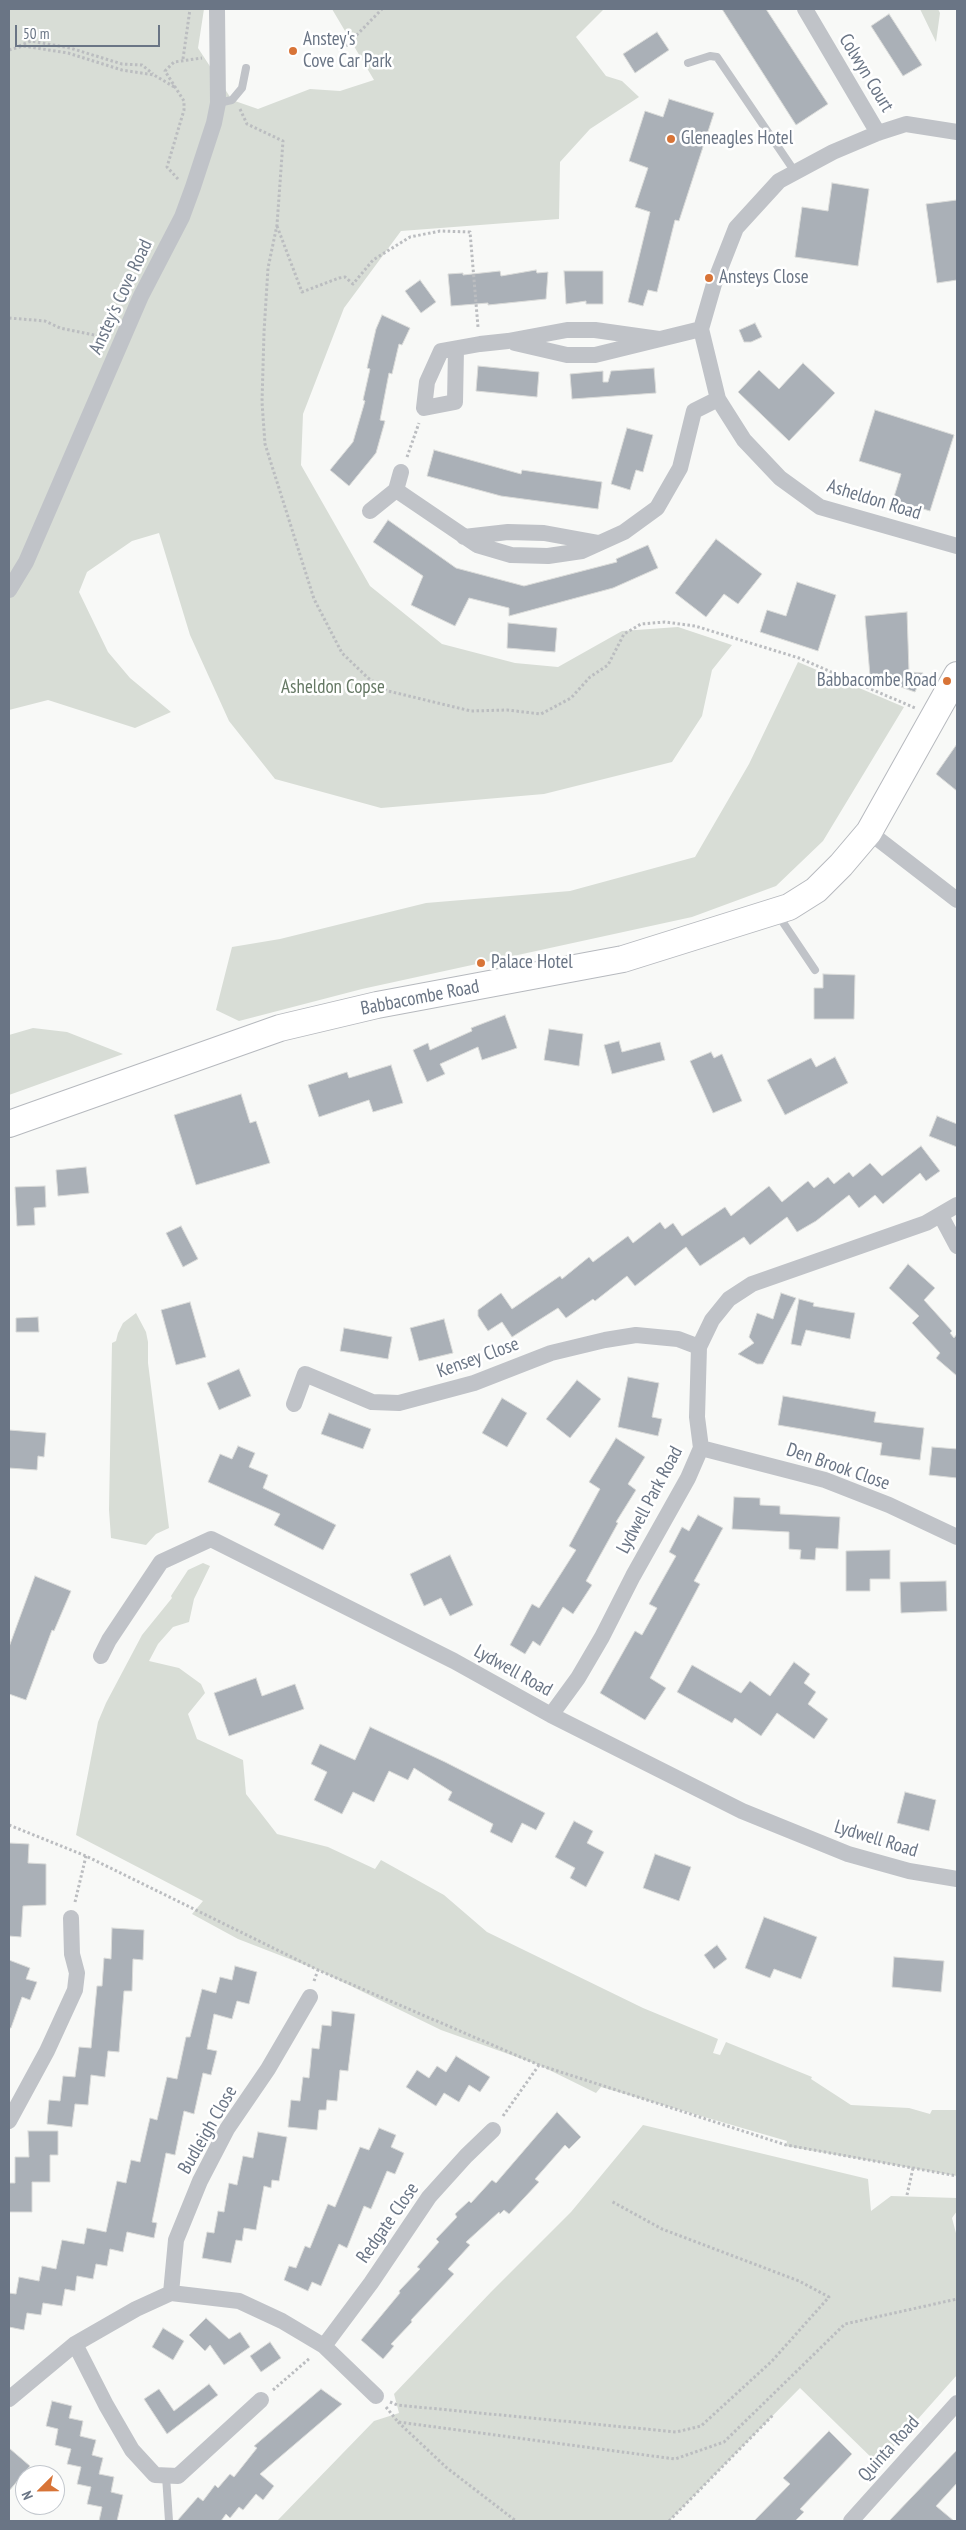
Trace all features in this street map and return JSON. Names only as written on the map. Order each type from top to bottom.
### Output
[{"type":"main road","name":"Babbacombe Road","points":[[9,1124],[280,1028],[377,1004],[623,959],[789,907],[816,890],[841,865],[868,832],[957,675]]},
{"type":"street","name":"Anstey's Cove Road","points":[[9,590],[26,562],[141,296],[182,217],[214,123],[225,101],[217,56],[217,9]]},
{"type":"street","name":"Colwyn Court","points":[[805,9],[878,133]]},
{"type":"street","name":"Asheldon Road","points":[[957,132],[906,124],[878,133],[833,152],[779,181],[736,228],[714,284],[701,329],[718,399],[744,440],[780,478],[820,507],[957,546]]},
{"type":"street","points":[[508,341],[567,355],[595,355],[701,329]]},
{"type":"street","points":[[456,349],[455,402],[424,408],[427,382],[441,351],[567,330],[595,330],[659,339]]},
{"type":"street","points":[[567,330],[567,355]]},
{"type":"street","points":[[595,330],[595,355]]},
{"type":"street","points":[[396,490],[477,545],[511,555],[548,556],[582,551],[624,532],[656,508],[680,468],[694,411],[718,399]]},
{"type":"street","points":[[370,511],[396,490],[401,472]]},
{"type":"street","points":[[464,537],[508,532],[544,533],[599,543]]},
{"type":"street","points":[[508,532],[511,555]]},
{"type":"street","points":[[544,533],[548,556]]},
{"type":"street","points":[[868,832],[957,900]]},
{"type":"street","name":"Lydwell Park Road","points":[[551,1714],[578,1678],[602,1637],[633,1576],[688,1478],[701,1448],[697,1417],[699,1346],[712,1320],[730,1299],[752,1284],[941,1216],[957,1205]]},
{"type":"street","points":[[941,1216],[948,1233],[957,1246]]},
{"type":"street","name":"Kensey Close","points":[[294,1404],[305,1374],[372,1402],[399,1403],[474,1383],[551,1353],[606,1340],[636,1335],[678,1339],[699,1346]]},
{"type":"street","name":"Den Brook Close","points":[[701,1448],[825,1480],[889,1505],[957,1536]]},
{"type":"street","name":"Lydwell Road","points":[[101,1656],[109,1640],[161,1562],[211,1539],[454,1661],[551,1714],[742,1811],[848,1854],[909,1871],[957,1879]]},
{"type":"street","points":[[9,2121],[48,2051],[75,1990],[77,1973],[72,1954],[71,1918]]},
{"type":"street","name":"Budleigh Close","points":[[171,2293],[176,2240],[200,2181],[227,2129],[268,2069],[310,1997]]},
{"type":"street","name":"Redgate Close","points":[[324,2346],[371,2282],[429,2197],[466,2156],[493,2130]]},
{"type":"street","points":[[9,2399],[75,2344],[136,2309],[171,2293],[239,2301],[282,2321],[324,2346],[376,2396]]},
{"type":"street","points":[[75,2344],[106,2405],[132,2450],[155,2475],[178,2476],[261,2400]]},
{"type":"street","name":"Quinta Road","points":[[851,2521],[957,2403]]},
{"type":"lane","points":[[688,63],[710,56],[717,57],[795,172]]},
{"type":"lane","points":[[225,101],[242,88],[246,68]]},
{"type":"lane","points":[[775,911],[815,970]]},
{"type":"lane","points":[[166,2476],[169,2521]]},
{"type":"path","points":[[183,59],[190,9]]},
{"type":"path","points":[[346,46],[382,9]]},
{"type":"path","points":[[10,50],[31,40],[70,48],[122,64],[142,66],[178,90]]},
{"type":"path","points":[[10,50],[23,46],[68,53],[122,70],[154,74]]},
{"type":"path","points":[[191,194],[167,167],[184,110],[184,100],[165,71],[174,62],[183,59],[217,56]]},
{"type":"path","points":[[225,101],[237,101],[247,124],[283,141],[277,225],[268,268],[264,332],[262,402],[265,444],[314,599],[342,653],[379,686],[398,695],[472,711],[507,710],[541,714],[571,698],[590,677],[608,665],[624,634],[642,624],[665,622],[695,626],[799,658],[933,717]]},
{"type":"path","points":[[277,225],[302,292],[345,277],[353,284],[373,260],[410,236],[440,231],[470,232],[480,344]]},
{"type":"path","points":[[9,318],[46,321],[60,328],[93,335]]},
{"type":"path","points":[[401,472],[424,408]]},
{"type":"path","points":[[9,1825],[86,1856],[318,1970],[539,2065],[786,2145],[957,2176]]},
{"type":"path","points":[[71,1918],[86,1856]]},
{"type":"path","points":[[493,2130],[539,2065]]},
{"type":"path","points":[[907,2195],[913,2168]]},
{"type":"path","points":[[376,2396],[397,2405],[676,2432],[701,2426],[772,2361],[828,2297],[799,2281],[662,2229],[611,2201]]},
{"type":"path","points":[[398,2422],[675,2459],[724,2442],[845,2324],[957,2299]]},
{"type":"path","points":[[261,2400],[324,2346]]},
{"type":"path","points":[[376,2396],[398,2422],[447,2468],[516,2521]]},
{"type":"path","points":[[669,2521],[774,2414]]},
{"type":"green space","name":"Asheldon Copse","points":[[9,9],[204,9],[198,48],[232,100],[258,109],[310,89],[340,91],[374,80],[332,9],[604,9],[576,37],[606,76],[622,81],[639,97],[590,129],[560,162],[559,219],[401,231],[344,308],[303,414],[301,465],[370,586],[442,644],[515,663],[558,667],[622,631],[678,627],[732,645],[712,670],[702,716],[672,762],[544,794],[381,808],[275,779],[229,721],[190,635],[159,533],[132,541],[87,572],[79,592],[108,652],[130,678],[171,712],[135,728],[48,700],[9,710]]},
{"type":"green space","points":[[920,9],[938,9],[940,13],[936,42]]},
{"type":"green space","points":[[798,662],[904,707],[823,841],[776,886],[692,917],[362,989],[239,1021],[216,1010],[232,947],[280,939],[426,903],[570,891],[695,857],[749,764]]},
{"type":"green space","points":[[33,1028],[67,1032],[123,1054],[9,1095],[9,1035]]},
{"type":"green space","points":[[136,1313],[146,1332],[148,1342],[148,1363],[169,1528],[156,1534],[146,1545],[111,1538],[109,1510],[112,1343],[116,1341],[123,1323]]},
{"type":"green space","points":[[203,1563],[210,1566],[194,1599],[189,1622],[173,1627],[158,1644],[149,1661],[179,1668],[201,1684],[205,1693],[188,1714],[197,1739],[243,1760],[246,1794],[277,1834],[328,1847],[375,1869],[381,1860],[444,1895],[487,1932],[643,2008],[718,2039],[713,2053],[720,2055],[726,2042],[812,2077],[811,2079],[851,2105],[909,2108],[930,2114],[932,2110],[957,2110],[957,2176],[786,2146],[787,2141],[601,2087],[596,2093],[539,2065],[441,2030],[318,1970],[238,1939],[192,1914],[203,1901],[76,1835],[98,1722],[106,1703],[142,1635],[172,1598],[171,1596],[188,1570]]},
{"type":"green space","points":[[643,2125],[868,2179],[871,2211],[891,2196],[957,2198],[957,2211],[952,2218],[957,2237],[957,2375],[878,2464],[800,2388],[669,2521],[277,2521],[374,2421],[399,2413],[394,2394],[491,2292],[571,2212]]},
{"type":"building","points":[[722,9],[766,9],[828,104],[796,125]]},
{"type":"building","points":[[889,14],[922,65],[903,76],[871,26]]},
{"type":"building","points":[[657,32],[669,50],[635,73],[623,54]]},
{"type":"building","name":"Gleneagles Hotel","points":[[669,99],[714,113],[679,221],[675,220],[657,292],[648,290],[643,306],[628,302],[650,212],[635,207],[648,168],[629,161],[645,111],[663,117]]},
{"type":"building","points":[[832,183],[869,189],[858,266],[795,257],[802,207],[828,211]]},
{"type":"building","points":[[957,200],[957,280],[937,283],[926,204]]},
{"type":"building","points":[[536,270],[537,273],[548,272],[546,299],[488,305],[488,303],[451,306],[448,274],[463,273],[463,275],[500,271],[501,276]]},
{"type":"building","points":[[564,271],[603,271],[603,304],[586,304],[586,301],[566,304]]},
{"type":"building","points":[[420,280],[436,302],[421,313],[405,291]]},
{"type":"building","points":[[382,315],[410,328],[402,345],[399,344],[392,374],[389,373],[380,420],[385,421],[376,453],[349,486],[330,470],[353,442],[365,401],[363,400],[370,369],[367,368],[376,329]]},
{"type":"building","points":[[755,323],[762,337],[751,342],[744,342],[739,330]]},
{"type":"building","points":[[803,363],[835,393],[789,441],[738,392],[759,370],[779,389]]},
{"type":"building","points":[[478,366],[539,372],[537,397],[476,391]]},
{"type":"building","points":[[654,368],[656,393],[572,399],[570,374],[603,371],[603,382],[608,382],[611,371]]},
{"type":"building","points":[[875,410],[954,435],[930,511],[893,500],[901,474],[859,461]]},
{"type":"building","points":[[627,428],[653,435],[643,472],[636,470],[630,490],[611,484]]},
{"type":"building","points":[[434,450],[521,474],[522,470],[602,482],[598,509],[501,496],[427,476]]},
{"type":"building","points":[[388,520],[456,568],[524,586],[617,562],[616,559],[648,545],[658,568],[613,588],[509,616],[509,608],[469,598],[455,626],[411,605],[423,576],[373,542]]},
{"type":"building","points":[[716,539],[762,574],[738,604],[724,594],[706,617],[675,593]]},
{"type":"building","points":[[797,582],[836,595],[818,651],[760,632],[767,610],[786,616]]},
{"type":"building","points":[[907,612],[909,672],[923,673],[915,692],[870,676],[865,616]]},
{"type":"building","points":[[508,623],[557,628],[555,652],[507,648]]},
{"type":"building","points":[[957,744],[957,791],[936,774]]},
{"type":"building","points":[[823,974],[855,975],[854,1019],[814,1019],[814,988],[823,988]]},
{"type":"building","points":[[505,1015],[517,1048],[482,1060],[478,1047],[440,1064],[445,1074],[427,1082],[413,1050],[428,1043],[430,1050],[472,1031],[471,1028]]},
{"type":"building","points":[[549,1029],[583,1034],[579,1066],[544,1060]]},
{"type":"building","points":[[619,1041],[622,1052],[660,1042],[665,1060],[612,1074],[604,1045]]},
{"type":"building","points":[[711,1052],[714,1058],[722,1054],[742,1101],[713,1113],[690,1061]]},
{"type":"building","points":[[835,1057],[848,1083],[785,1115],[767,1080],[811,1058],[816,1067]]},
{"type":"building","points":[[391,1065],[403,1103],[373,1112],[369,1100],[319,1117],[308,1085],[347,1072],[349,1078]]},
{"type":"building","points":[[241,1094],[250,1123],[256,1121],[270,1163],[196,1185],[174,1115]]},
{"type":"building","points":[[937,1116],[957,1124],[957,1147],[929,1136]]},
{"type":"building","points":[[921,1146],[940,1171],[926,1181],[920,1173],[883,1204],[875,1195],[859,1208],[849,1195],[816,1221],[797,1232],[787,1217],[750,1245],[744,1237],[700,1266],[686,1247],[635,1286],[627,1276],[595,1301],[593,1299],[566,1318],[558,1308],[512,1337],[502,1322],[488,1331],[478,1316],[478,1310],[501,1293],[512,1309],[560,1276],[562,1279],[589,1257],[593,1262],[628,1236],[633,1243],[660,1222],[665,1229],[673,1223],[682,1236],[725,1207],[731,1216],[769,1186],[782,1202],[808,1181],[814,1188],[828,1177],[834,1184],[849,1172],[853,1177],[870,1163],[882,1176]]},
{"type":"building","points":[[86,1167],[89,1193],[58,1196],[56,1170]]},
{"type":"building","points":[[45,1186],[46,1207],[34,1208],[35,1225],[17,1226],[15,1187]]},
{"type":"building","points":[[181,1226],[198,1259],[183,1267],[166,1233]]},
{"type":"building","points":[[908,1264],[935,1288],[924,1300],[952,1331],[950,1333],[954,1338],[957,1334],[957,1376],[936,1358],[940,1353],[912,1323],[919,1316],[889,1288]]},
{"type":"building","points":[[781,1293],[796,1298],[763,1364],[757,1364],[738,1354],[754,1343],[749,1337],[757,1313],[773,1319]]},
{"type":"building","points":[[799,1299],[814,1303],[813,1306],[855,1313],[850,1339],[806,1330],[801,1346],[791,1344]]},
{"type":"building","points":[[190,1302],[206,1357],[176,1365],[161,1310]]},
{"type":"building","points":[[38,1317],[39,1332],[16,1332],[16,1318]]},
{"type":"building","points":[[444,1319],[453,1353],[419,1361],[410,1328]]},
{"type":"building","points":[[344,1328],[392,1337],[388,1359],[340,1351]]},
{"type":"building","points":[[239,1369],[251,1396],[219,1410],[207,1383]]},
{"type":"building","points":[[628,1377],[659,1383],[652,1417],[662,1419],[658,1436],[618,1427]]},
{"type":"building","points":[[577,1380],[601,1399],[570,1438],[546,1419]]},
{"type":"building","points":[[783,1396],[876,1412],[874,1422],[924,1428],[920,1460],[880,1455],[882,1443],[778,1425]]},
{"type":"building","points":[[502,1398],[527,1413],[507,1447],[482,1433]]},
{"type":"building","points":[[329,1413],[371,1429],[363,1449],[321,1434]]},
{"type":"building","points":[[9,1430],[46,1433],[44,1457],[38,1456],[37,1470],[9,1468]]},
{"type":"building","points":[[616,1438],[645,1457],[628,1484],[636,1490],[616,1522],[618,1523],[586,1581],[592,1585],[573,1614],[563,1607],[540,1646],[533,1641],[525,1654],[510,1645],[532,1604],[539,1608],[576,1550],[569,1546],[600,1489],[589,1482]]},
{"type":"building","points":[[238,1446],[255,1453],[249,1467],[268,1475],[263,1488],[336,1525],[323,1550],[274,1525],[280,1514],[208,1482],[220,1454],[232,1459]]},
{"type":"building","points":[[932,1447],[957,1449],[957,1478],[929,1475]]},
{"type":"building","points":[[734,1497],[760,1498],[760,1505],[780,1506],[780,1514],[840,1517],[838,1549],[816,1548],[815,1560],[800,1559],[801,1550],[789,1549],[789,1532],[732,1529]]},
{"type":"building","points":[[698,1515],[723,1528],[694,1581],[700,1584],[650,1678],[666,1688],[645,1720],[600,1693],[635,1631],[642,1635],[657,1608],[649,1604],[676,1556],[669,1552],[682,1527],[689,1531]]},
{"type":"building","points":[[890,1550],[890,1579],[870,1579],[870,1591],[846,1591],[846,1551]]},
{"type":"building","points":[[450,1555],[473,1605],[450,1616],[441,1598],[424,1606],[410,1574]]},
{"type":"building","points":[[35,1576],[71,1591],[54,1631],[52,1630],[26,1700],[9,1694],[9,1647]]},
{"type":"building","points":[[946,1581],[947,1611],[901,1613],[900,1582]]},
{"type":"building","points":[[794,1662],[810,1674],[804,1683],[816,1692],[808,1704],[828,1719],[814,1739],[777,1713],[761,1736],[735,1718],[732,1723],[677,1692],[692,1665],[741,1693],[750,1681],[770,1696]]},
{"type":"building","points":[[256,1678],[262,1696],[295,1684],[304,1709],[229,1736],[214,1693]]},
{"type":"building","points":[[370,1727],[445,1762],[545,1813],[536,1830],[522,1823],[512,1843],[490,1832],[493,1824],[448,1800],[452,1792],[414,1768],[408,1780],[389,1771],[374,1802],[353,1792],[342,1814],[314,1800],[327,1772],[311,1764],[320,1744],[355,1760]]},
{"type":"building","points":[[905,1792],[936,1800],[929,1831],[897,1823]]},
{"type":"building","points":[[574,1821],[593,1831],[587,1843],[604,1852],[586,1887],[570,1878],[575,1868],[555,1857]]},
{"type":"building","points":[[9,1843],[29,1844],[28,1863],[46,1864],[46,1905],[23,1906],[21,1937],[9,1936]]},
{"type":"building","points":[[655,1854],[691,1867],[679,1901],[643,1888]]},
{"type":"building","points":[[764,1917],[817,1937],[801,1979],[774,1969],[770,1978],[745,1968]]},
{"type":"building","points":[[112,1928],[144,1930],[143,1960],[133,1959],[132,1991],[124,1991],[119,2052],[108,2051],[105,2077],[91,2075],[88,2105],[75,2104],[72,2127],[47,2124],[49,2100],[60,2101],[63,2076],[75,2077],[79,2047],[91,2048],[97,1986],[102,1986],[104,1958],[111,1959]]},
{"type":"building","points":[[717,1945],[727,1959],[714,1969],[704,1955]]},
{"type":"building","points":[[894,1957],[944,1961],[941,1992],[892,1987]]},
{"type":"building","points":[[9,1960],[30,1968],[26,1979],[37,1982],[30,2000],[22,1997],[11,2028],[9,2028]]},
{"type":"building","points":[[235,1966],[257,1972],[249,2004],[237,2001],[232,2019],[214,2014],[207,2049],[217,2051],[211,2075],[203,2073],[194,2114],[184,2111],[175,2155],[166,2153],[152,2222],[157,2223],[154,2238],[127,2232],[123,2252],[110,2249],[107,2266],[96,2264],[93,2279],[77,2276],[75,2291],[65,2289],[62,2306],[43,2303],[41,2315],[27,2313],[24,2330],[9,2327],[9,2293],[16,2294],[19,2277],[39,2281],[42,2266],[56,2269],[62,2240],[84,2244],[87,2228],[106,2232],[117,2181],[126,2183],[131,2160],[140,2162],[150,2118],[157,2120],[167,2077],[177,2079],[186,2037],[190,2037],[202,1989],[216,1993],[220,1977],[232,1980]]},
{"type":"building","points":[[332,2011],[355,2014],[348,2071],[340,2070],[337,2101],[327,2100],[326,2110],[319,2110],[317,2130],[288,2127],[291,2100],[300,2101],[303,2077],[309,2078],[312,2048],[319,2049],[322,2025],[331,2026]]},
{"type":"building","points":[[456,2056],[490,2077],[480,2092],[469,2085],[459,2102],[444,2093],[436,2106],[406,2087],[417,2070],[429,2078],[437,2066],[446,2072]]},
{"type":"building","points":[[557,2112],[581,2137],[569,2149],[565,2145],[535,2179],[539,2182],[509,2214],[504,2210],[500,2214],[499,2212],[466,2242],[470,2245],[448,2269],[454,2274],[411,2320],[412,2322],[391,2344],[394,2346],[383,2359],[361,2340],[400,2293],[399,2291],[420,2269],[417,2267],[439,2242],[436,2239],[457,2217],[455,2214],[469,2201],[471,2203],[492,2180],[496,2183]]},
{"type":"building","points":[[379,2128],[396,2135],[391,2147],[404,2153],[395,2174],[387,2171],[371,2209],[364,2206],[347,2248],[339,2244],[321,2286],[312,2282],[308,2291],[284,2280],[289,2266],[296,2268],[305,2246],[310,2248],[328,2204],[335,2207],[360,2147],[369,2150]]},
{"type":"building","points":[[28,2131],[58,2131],[58,2155],[50,2155],[50,2182],[32,2182],[32,2212],[9,2212],[9,2183],[15,2183],[15,2157],[29,2157]]},
{"type":"building","points":[[258,2132],[287,2137],[279,2181],[272,2180],[271,2188],[264,2186],[256,2230],[244,2228],[242,2241],[236,2240],[231,2263],[202,2258],[207,2232],[214,2233],[218,2211],[224,2212],[229,2183],[237,2185],[243,2156],[253,2158]]},
{"type":"building","points":[[206,2318],[229,2339],[240,2332],[250,2347],[224,2365],[210,2345],[205,2351],[189,2335]]},
{"type":"building","points":[[163,2328],[184,2341],[173,2360],[152,2347]]},
{"type":"building","points":[[270,2342],[281,2358],[261,2372],[250,2356]]},
{"type":"building","points":[[209,2384],[218,2395],[167,2434],[144,2399],[159,2389],[174,2411]]},
{"type":"building","points":[[321,2389],[342,2404],[260,2474],[274,2486],[263,2500],[256,2494],[243,2510],[239,2507],[230,2518],[226,2514],[221,2521],[177,2521],[198,2497],[203,2501],[215,2485],[218,2488],[230,2474],[234,2477],[257,2448],[254,2446]]},
{"type":"building","points":[[52,2401],[72,2406],[69,2418],[83,2421],[80,2436],[96,2440],[92,2455],[103,2458],[99,2474],[114,2477],[111,2492],[123,2495],[117,2521],[99,2521],[102,2507],[87,2504],[91,2487],[77,2484],[81,2467],[67,2464],[71,2449],[55,2445],[58,2429],[46,2426]]},
{"type":"building","points":[[829,2431],[852,2454],[800,2509],[804,2512],[795,2521],[754,2521],[790,2484],[783,2478]]},
{"type":"building","points":[[9,2448],[29,2465],[15,2465],[15,2484],[9,2491]]},
{"type":"building","points":[[957,2450],[957,2483],[936,2506],[954,2521],[889,2521]]},
{"type":"place","name":"Anstey's Cove Car Park","points":[[293,51]]},
{"type":"place","name":"Gleneagles Hotel","points":[[671,139]]},
{"type":"place","name":"Ansteys Close","points":[[709,278]]},
{"type":"place","name":"Babbacombe Road","points":[[947,681]]},
{"type":"place","name":"Palace Hotel","points":[[481,963]]}]
